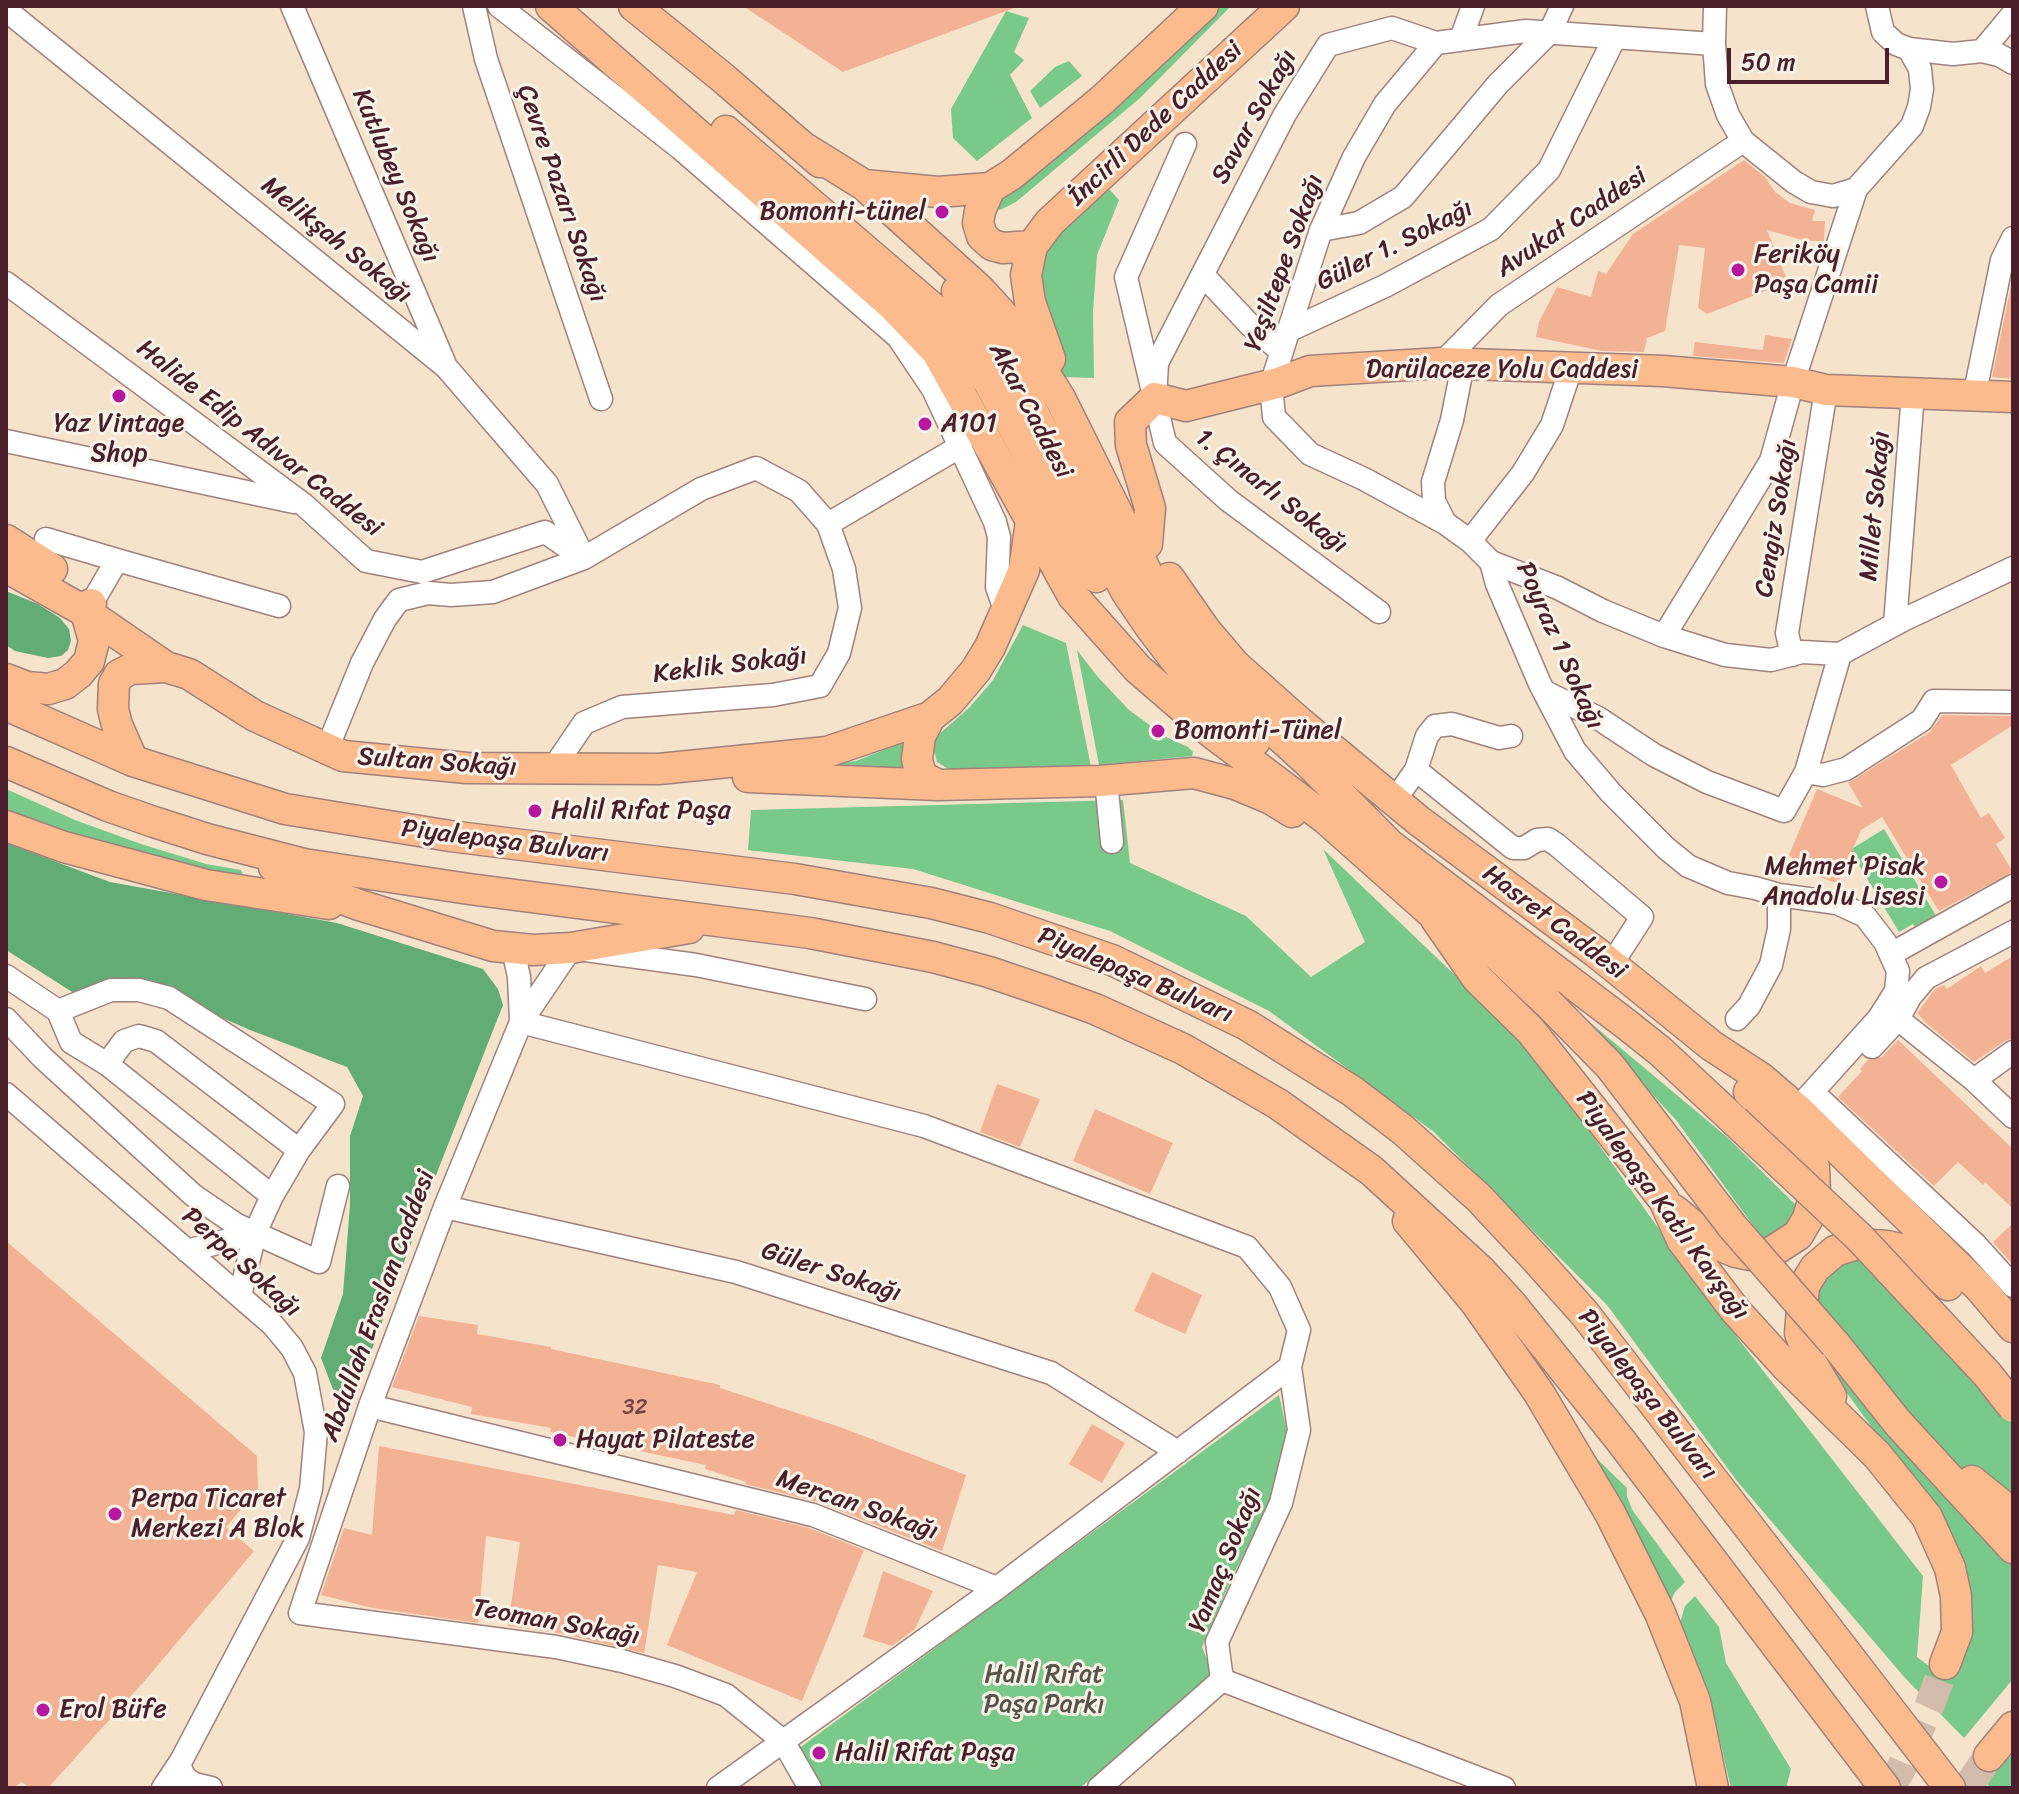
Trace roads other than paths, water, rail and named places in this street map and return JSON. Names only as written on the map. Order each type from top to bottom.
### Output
[{"type":"main road","points":[[551,6],[691,126],[914,327],[937,352],[952,376],[1073,596],[1088,614],[1138,669],[1211,732],[1326,819],[1433,914],[1477,936],[1548,1003],[1610,1066],[1732,1226],[1835,1344],[1898,1423],[2013,1548]]},
{"type":"main road","name":"Akar Caddesi","points":[[583,6],[936,311],[988,381],[1113,606],[1179,702]]},
{"type":"main road","name":"Akar Caddesi","points":[[634,6],[749,100],[918,249],[974,311],[1026,398],[1126,591],[1197,688],[1226,718],[1390,845]]},
{"type":"main road","points":[[660,6],[749,100]]},
{"type":"main road","name":"İncirli Dede Caddesi","points":[[990,188],[1031,160],[1101,101],[1203,6]]},
{"type":"main road","name":"İncirli Dede Caddesi","points":[[1032,246],[1050,222],[1284,6]]},
{"type":"main road","points":[[806,149],[864,185],[938,250],[1004,316],[1028,345],[1061,400],[1156,591],[1189,644],[1216,678],[1320,774],[1390,845],[1660,1051],[1860,1238],[1987,1374],[2013,1407]]},
{"type":"main road","points":[[864,185],[938,192],[990,188],[980,211],[978,223],[982,236],[992,245],[1003,248],[1032,246],[1026,275],[1030,302],[1061,400]]},
{"type":"main road","name":"Darülaceze Yolu Caddesi","points":[[1155,398],[1186,406],[1271,385],[1310,371],[1452,364],[1663,371],[1793,382],[1826,390],[2013,397]]},
{"type":"main road","points":[[1147,544],[1150,508],[1131,445],[1130,422],[1155,398]]},
{"type":"main road","name":"Hasret Caddesi","points":[[1113,503],[1134,524],[1180,597],[1235,665],[1394,801],[1611,965],[1712,1046],[1809,1105],[2013,1327]]},
{"type":"main road","points":[[659,769],[827,752],[930,717],[950,701],[976,670],[1006,613],[1024,570],[1031,522]]},
{"type":"main road","name":"Sultan Sokağı","points":[[9,550],[91,604],[177,671],[255,716],[343,756],[467,768],[659,769]]},
{"type":"main road","points":[[6,679],[27,687],[48,689],[65,684],[78,674],[89,661],[94,641],[91,604]]},
{"type":"main road","points":[[133,761],[113,709],[114,684],[119,675],[131,669],[177,671]]},
{"type":"main road","name":"Piyalepaşa Bulvarı","points":[[6,705],[133,761],[285,809],[335,819],[795,879],[931,903],[990,918],[1112,960],[1247,1025],[1352,1091],[1402,1129],[1479,1198],[1526,1248],[1585,1314],[1950,1788]]},
{"type":"main road","points":[[930,717],[920,736],[917,759],[921,776],[938,785]]},
{"type":"main road","name":"Piyalepaşa Bulvarı","points":[[6,762],[108,806],[207,839],[362,874],[714,920],[878,945],[933,957],[989,972],[1095,1009],[1183,1049],[1229,1074],[1278,1104],[1372,1171],[1452,1242],[1513,1306],[1621,1441],[1885,1788]]},
{"type":"main road","points":[[659,769],[734,777],[938,785],[1106,780],[1194,773],[1214,777],[1261,795],[1307,821],[1326,819]]},
{"type":"main road","points":[[6,826],[64,847],[206,885],[324,904],[359,905]]},
{"type":"main road","points":[[251,850],[278,870],[359,905],[493,946],[513,949],[571,948],[687,929],[714,920]]},
{"type":"main road","name":"Piyalepaşa Katlı Kavşağı","points":[[1433,914],[1477,978],[1531,1031],[1664,1200],[1682,1240],[1735,1310],[1905,1487],[1927,1517],[1950,1568],[1956,1596],[1957,1632],[1945,1664]]},
{"type":"main road","points":[[1664,1200],[1714,1243],[1751,1255],[1770,1253],[1784,1246],[1798,1235],[1808,1218],[1817,1180],[1809,1156],[1789,1131],[1753,1097],[1712,1046]]},
{"type":"main road","points":[[1372,1171],[1424,1243],[1476,1303],[1539,1393],[1610,1513],[1660,1613],[1695,1701],[1713,1788]]},
{"type":"main road","points":[[1861,1440],[1811,1362],[1800,1333],[1804,1286],[1815,1268],[1835,1251],[1857,1244],[1909,1251],[2013,1341]]},
{"type":"main road","points":[[1835,1344],[1873,1379],[1963,1474],[2013,1514]]},
{"type":"main road","points":[[2013,1727],[1989,1756],[2013,1737]]},
{"type":"street","name":"Kutlubey Sokağı","points":[[292,6],[446,367]]},
{"type":"street","name":"Çevre Pazarı Sokağı","points":[[474,6],[486,59],[601,399]]},
{"type":"street","points":[[499,6],[680,148],[898,337],[933,389],[995,522],[999,537],[997,587],[1006,613]]},
{"type":"street","points":[[1461,39],[1473,6]]},
{"type":"street","points":[[1321,230],[1359,223],[1403,197],[1498,84],[1550,32],[1562,6]]},
{"type":"street","points":[[1715,6],[1717,84],[1728,115],[1743,141],[1811,192],[1833,196],[1856,189]]},
{"type":"street","points":[[1877,6],[1883,32],[1896,44],[1909,49],[1953,54],[1982,51],[1999,55],[2013,63]]},
{"type":"street","name":"Melikşah Sokağı","points":[[6,10],[446,367],[547,484],[584,558]]},
{"type":"street","points":[[1982,51],[2013,14]]},
{"type":"street","name":"Savar Sokağı","points":[[1155,398],[1157,363],[1285,114],[1328,45],[1392,28],[1436,43],[1526,31],[1714,44]]},
{"type":"street","name":"Güler 1. Sokağı","points":[[1290,330],[1385,286],[1491,229],[1549,170],[1615,37]]},
{"type":"street","name":"Yeşiltepe Sokağı","points":[[1271,385],[1321,230],[1354,157],[1385,104],[1436,43]]},
{"type":"street","points":[[1664,636],[1771,461],[1793,382],[1856,189],[1912,126],[1922,89],[1920,69],[1909,49]]},
{"type":"street","name":"Avukat Caddesi","points":[[1452,364],[1499,305],[1743,141]]},
{"type":"street","name":"1. Çınarlı Sokağı","points":[[1185,144],[1126,277],[1165,443],[1228,500],[1379,612]]},
{"type":"street","points":[[1974,397],[2002,260],[2013,238]]},
{"type":"street","points":[[1203,275],[1250,325],[1282,352]]},
{"type":"street","name":"Halide Edip Adıvar Caddesi","points":[[6,283],[303,504],[366,561],[422,572],[545,532],[584,558]]},
{"type":"street","points":[[1445,523],[1434,501],[1433,482],[1452,420],[1452,364]]},
{"type":"street","points":[[1470,541],[1523,473],[1552,425],[1571,368]]},
{"type":"street","name":"Poyraz 1 Sokağı","points":[[1271,385],[1274,417],[1310,454],[1445,523],[1470,541],[1491,562],[1540,684],[1575,751],[1611,793],[1666,848],[1688,866],[1715,878],[1779,895],[1837,903],[1865,916],[1885,942],[1898,971],[1896,991],[1879,1018],[1809,1105]]},
{"type":"street","name":"Cengiz Sokağı","points":[[1792,655],[1787,633],[1826,390]]},
{"type":"street","name":"Millet Sokağı","points":[[1895,624],[1913,393]]},
{"type":"street","points":[[6,441],[303,504]]},
{"type":"street","points":[[327,749],[362,663],[385,619],[399,600],[428,593],[493,592],[584,558],[701,489],[756,468],[799,491],[828,524],[961,446]]},
{"type":"street","name":"Keklik Sokağı","points":[[552,770],[584,723],[622,707],[773,695],[820,686],[839,653],[850,608],[844,569],[828,524]]},
{"type":"street","points":[[46,539],[279,606]]},
{"type":"street","points":[[91,604],[117,560]]},
{"type":"street","points":[[1491,562],[1664,636],[1725,655],[1771,660],[1802,652],[1840,654],[2013,568]]},
{"type":"street","points":[[1547,693],[1598,718],[1654,755],[1707,782],[1784,811],[1806,772],[1840,654]]},
{"type":"street","points":[[1806,772],[1823,775],[1846,769],[1922,720],[1934,701],[2013,702]]},
{"type":"street","points":[[1394,801],[1416,770],[1427,736],[1435,726],[1452,724],[1499,738],[1511,736]]},
{"type":"street","points":[[1416,770],[1513,848],[1524,848],[1537,840],[1548,839],[1642,917],[1611,965]]},
{"type":"street","points":[[1106,780],[1112,842]]},
{"type":"street","points":[[1891,954],[2013,886]]},
{"type":"street","points":[[1737,1019],[1749,1006],[1771,965],[1779,929],[1779,895]]},
{"type":"street","points":[[1809,1105],[1898,1019],[1910,997],[1926,978],[2013,932]]},
{"type":"street","points":[[571,948],[696,965],[865,999]]},
{"type":"street","name":"Abdullah Eraslan Caddesi","points":[[300,1613],[370,1406],[445,1207],[521,1022],[571,948]]},
{"type":"street","name":"Abdullah Eraslan Caddesi","points":[[513,949],[519,977],[521,1022]]},
{"type":"street","points":[[6,976],[58,1011],[71,1042],[107,1064],[272,1196]]},
{"type":"street","points":[[58,1011],[111,990],[154,993],[183,1005],[333,1104],[299,1150],[272,1196],[255,1233],[240,1296]]},
{"type":"street","points":[[6,1019],[43,1058],[206,1206],[237,1225],[319,1262],[338,1186]]},
{"type":"street","points":[[1898,1019],[1974,1080],[2013,1117]]},
{"type":"street","points":[[521,1022],[924,1126],[1247,1247],[1280,1287],[1299,1330],[1290,1367],[997,1588],[718,1788]]},
{"type":"street","points":[[107,1064],[124,1041],[139,1036],[156,1041],[299,1150]]},
{"type":"street","points":[[43,1058],[71,1042]]},
{"type":"street","points":[[1974,1080],[2013,1052]]},
{"type":"street","name":"Perpa Sokağı","points":[[6,1094],[273,1325],[292,1348],[305,1373],[316,1432],[311,1489],[298,1538],[179,1765],[163,1788]]},
{"type":"street","name":"Hasret Caddesi","points":[[1809,1105],[1976,1245],[2013,1286]]},
{"type":"street","name":"Güler Sokağı","points":[[445,1207],[736,1272],[1051,1373],[1178,1452]]},
{"type":"street","points":[[187,1251],[255,1233]]},
{"type":"street","name":"Yamaç Sokağı","points":[[1222,1680],[1217,1642],[1281,1503],[1299,1430],[1290,1367]]},
{"type":"street","name":"Mercan Sokağı","points":[[370,1406],[813,1515],[997,1588]]},
{"type":"street","name":"Teoman Sokağı","points":[[300,1613],[556,1647],[622,1661],[726,1695],[783,1741]]},
{"type":"street","points":[[1099,1788],[1222,1680],[1504,1788]]},
{"type":"street","points":[[783,1741],[810,1788]]},
{"type":"street","points":[[179,1765],[185,1778],[211,1788]]},
{"type":"tunnel","points":[[1888,1788],[1900,1771],[1945,1664]]},
{"type":"tunnel","points":[[1967,1788],[1989,1756]]},
{"type":"place","name":"Bomonti-tünel","points":[[942,212]]},
{"type":"place","name":"Feriköy Paşa Camii","points":[[1738,270]]},
{"type":"place","name":"Yaz Vintage Shop","points":[[119,396]]},
{"type":"place","name":"A101","points":[[925,424]]},
{"type":"place","name":"Bomonti-Tünel","points":[[1158,731]]},
{"type":"place","name":"Halil Rıfat Paşa","points":[[535,811]]},
{"type":"place","name":"Mehmet Pisak Anadolu Lisesi","points":[[1941,882]]},
{"type":"place","name":"Hayat Pilateste","points":[[560,1440]]},
{"type":"place","name":"Perpa Ticaret Merkezi A Blok","points":[[115,1514]]},
{"type":"place","name":"Erol Büfe","points":[[43,1710]]},
{"type":"place","name":"Halil Rifat Paşa","points":[[819,1753]]},
{"type":"park label","name":"Halil Rıfat Paşa Parkı","points":[[1044,1690]]}]
